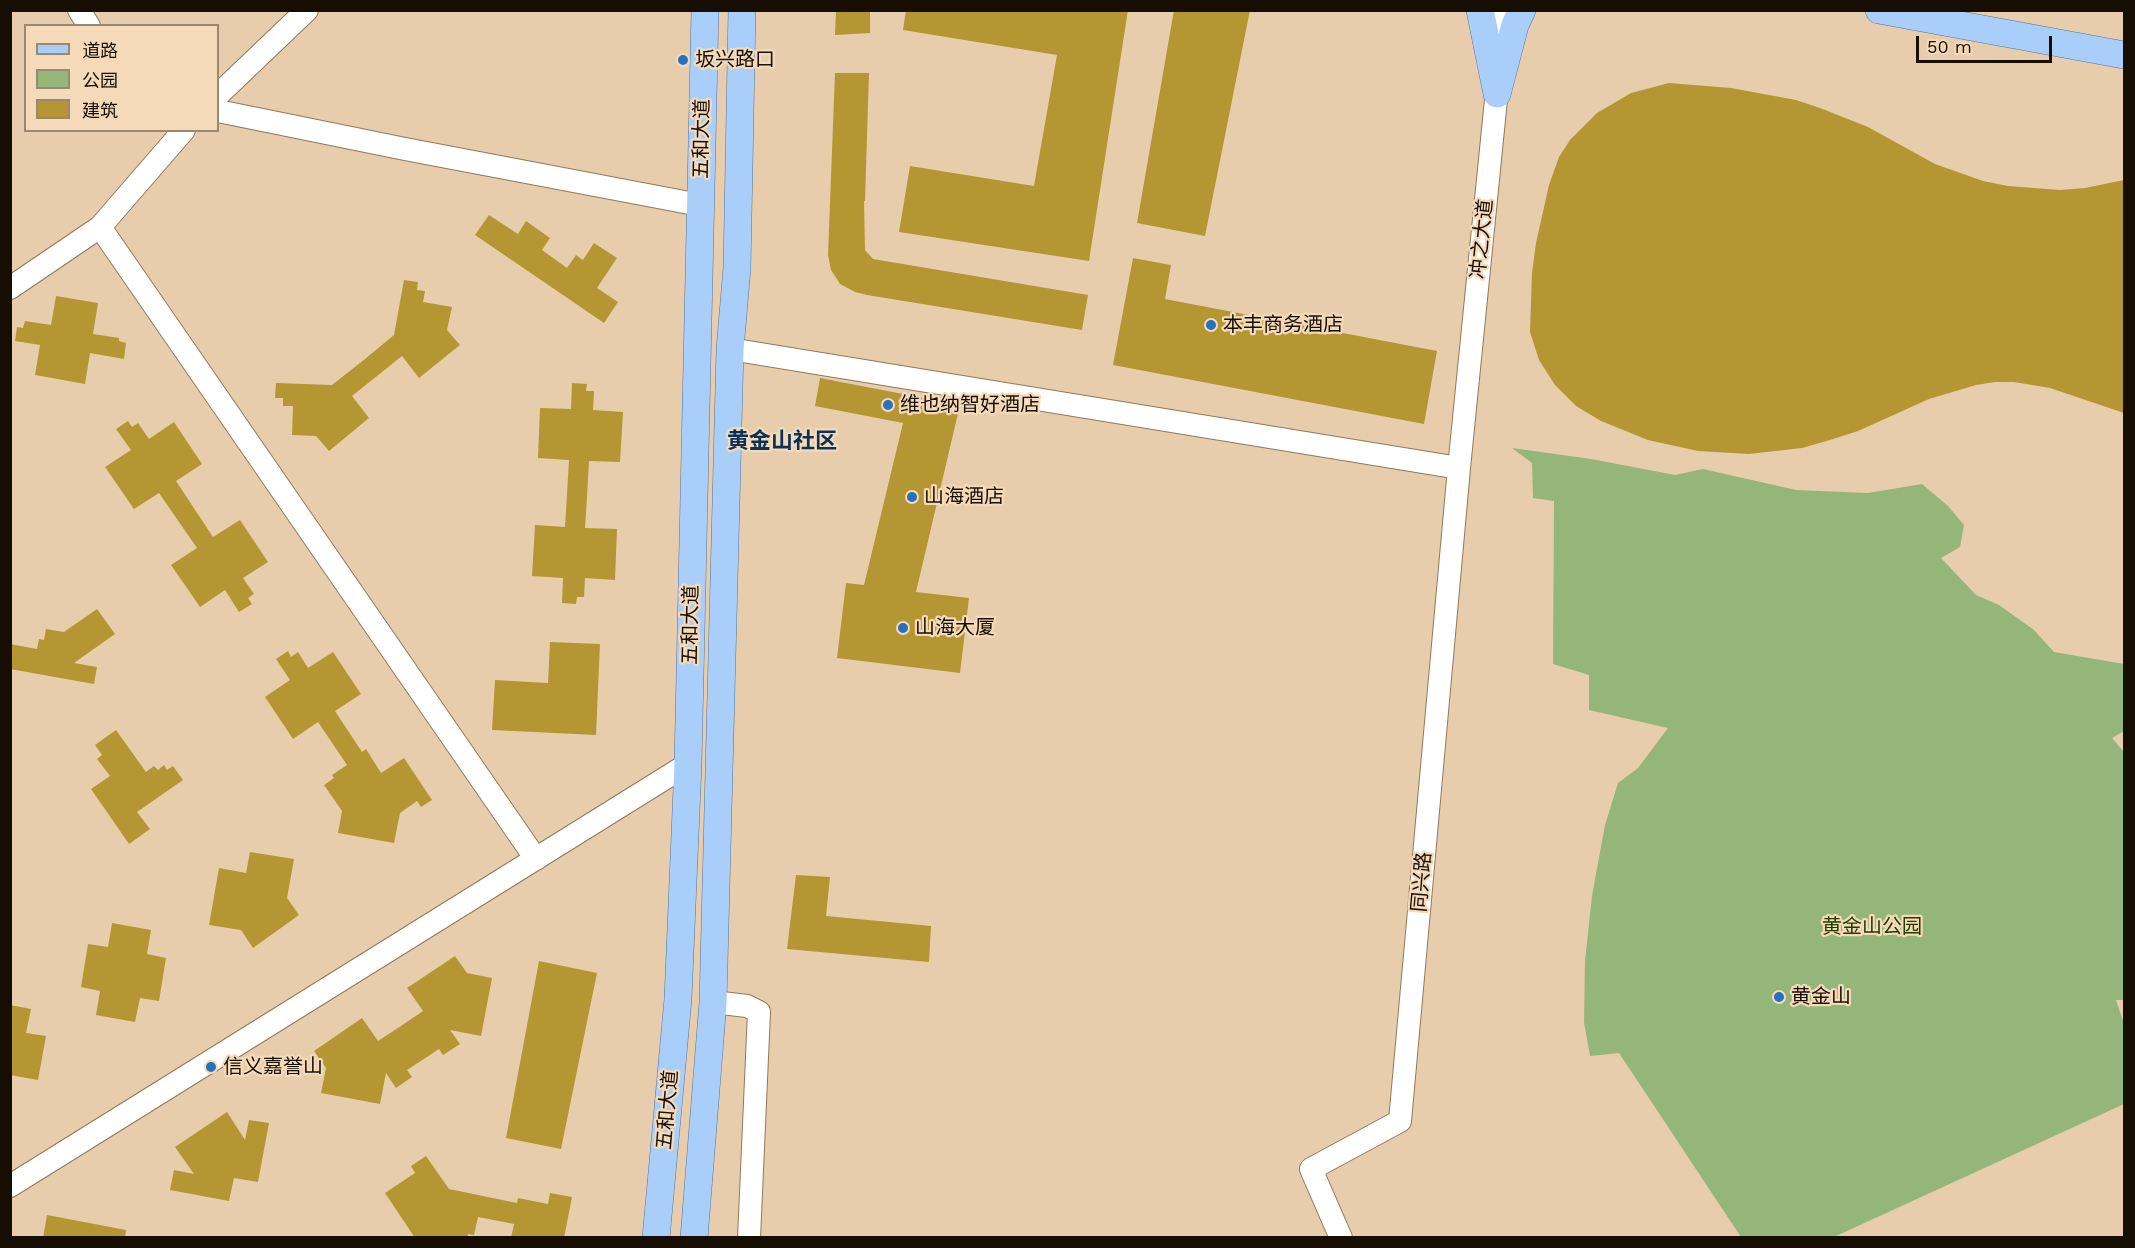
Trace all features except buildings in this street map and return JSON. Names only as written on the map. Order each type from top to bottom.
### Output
[{"type":"main road","name":"五和大道","points":[[656,1238],[678,999],[688,764],[705,10]]},
{"type":"main road","name":"五和大道","points":[[694,1238],[713,1002],[730,349],[736,268],[742,10]]},
{"type":"main road","points":[[1480,10],[1497,94]]},
{"type":"main road","points":[[1497,94],[1515,25],[1522,10]]},
{"type":"main road","points":[[1879,10],[2124,55]]},
{"type":"street","points":[[79,10],[88,24]]},
{"type":"street","points":[[219,94],[307,10]]},
{"type":"street","name":"冲之大道","points":[[1459,468],[1505,10]]},
{"type":"street","points":[[219,111],[700,206]]},
{"type":"street","points":[[10,288],[100,227],[172,136]]},
{"type":"street","points":[[100,227],[536,859]]},
{"type":"street","points":[[730,349],[1459,468]]},
{"type":"street","name":"同兴路","points":[[1341,1238],[1311,1170],[1400,1121],[1459,468]]},
{"type":"street","points":[[10,1186],[688,764]]},
{"type":"street","points":[[713,1002],[747,1006],[759,1012],[749,1238]]},
{"type":"green space","name":"黄金山公园","points":[[1512,448],[1591,459],[1675,475],[1703,469],[1796,490],[1868,493],[1922,484],[1948,506],[1964,525],[1960,547],[1941,558],[1976,595],[1999,605],[2034,630],[2054,652],[2124,664],[2124,731],[2112,738],[2124,752],[2124,1000],[2116,1000],[2124,1024],[2124,1104],[1834,1237],[1741,1237],[1619,1053],[1590,1056],[1584,1022],[1585,961],[1592,896],[1605,825],[1618,783],[1638,768],[1668,728],[1589,710],[1589,675],[1553,664],[1554,501],[1533,498],[1532,463]]},
{"type":"place","name":"坂兴路口","points":[[683,60]]},
{"type":"place","name":"本丰商务酒店","points":[[1211,325]]},
{"type":"place","name":"维也纳智好酒店","points":[[888,405]]},
{"type":"place","name":"山海酒店","points":[[912,497]]},
{"type":"place","name":"山海大厦","points":[[903,628]]},
{"type":"place","name":"黄金山","points":[[1779,997]]},
{"type":"place","name":"信义嘉誉山","points":[[211,1067]]},
{"type":"district","name":"黄金山社区","points":[[782,442]]}]
